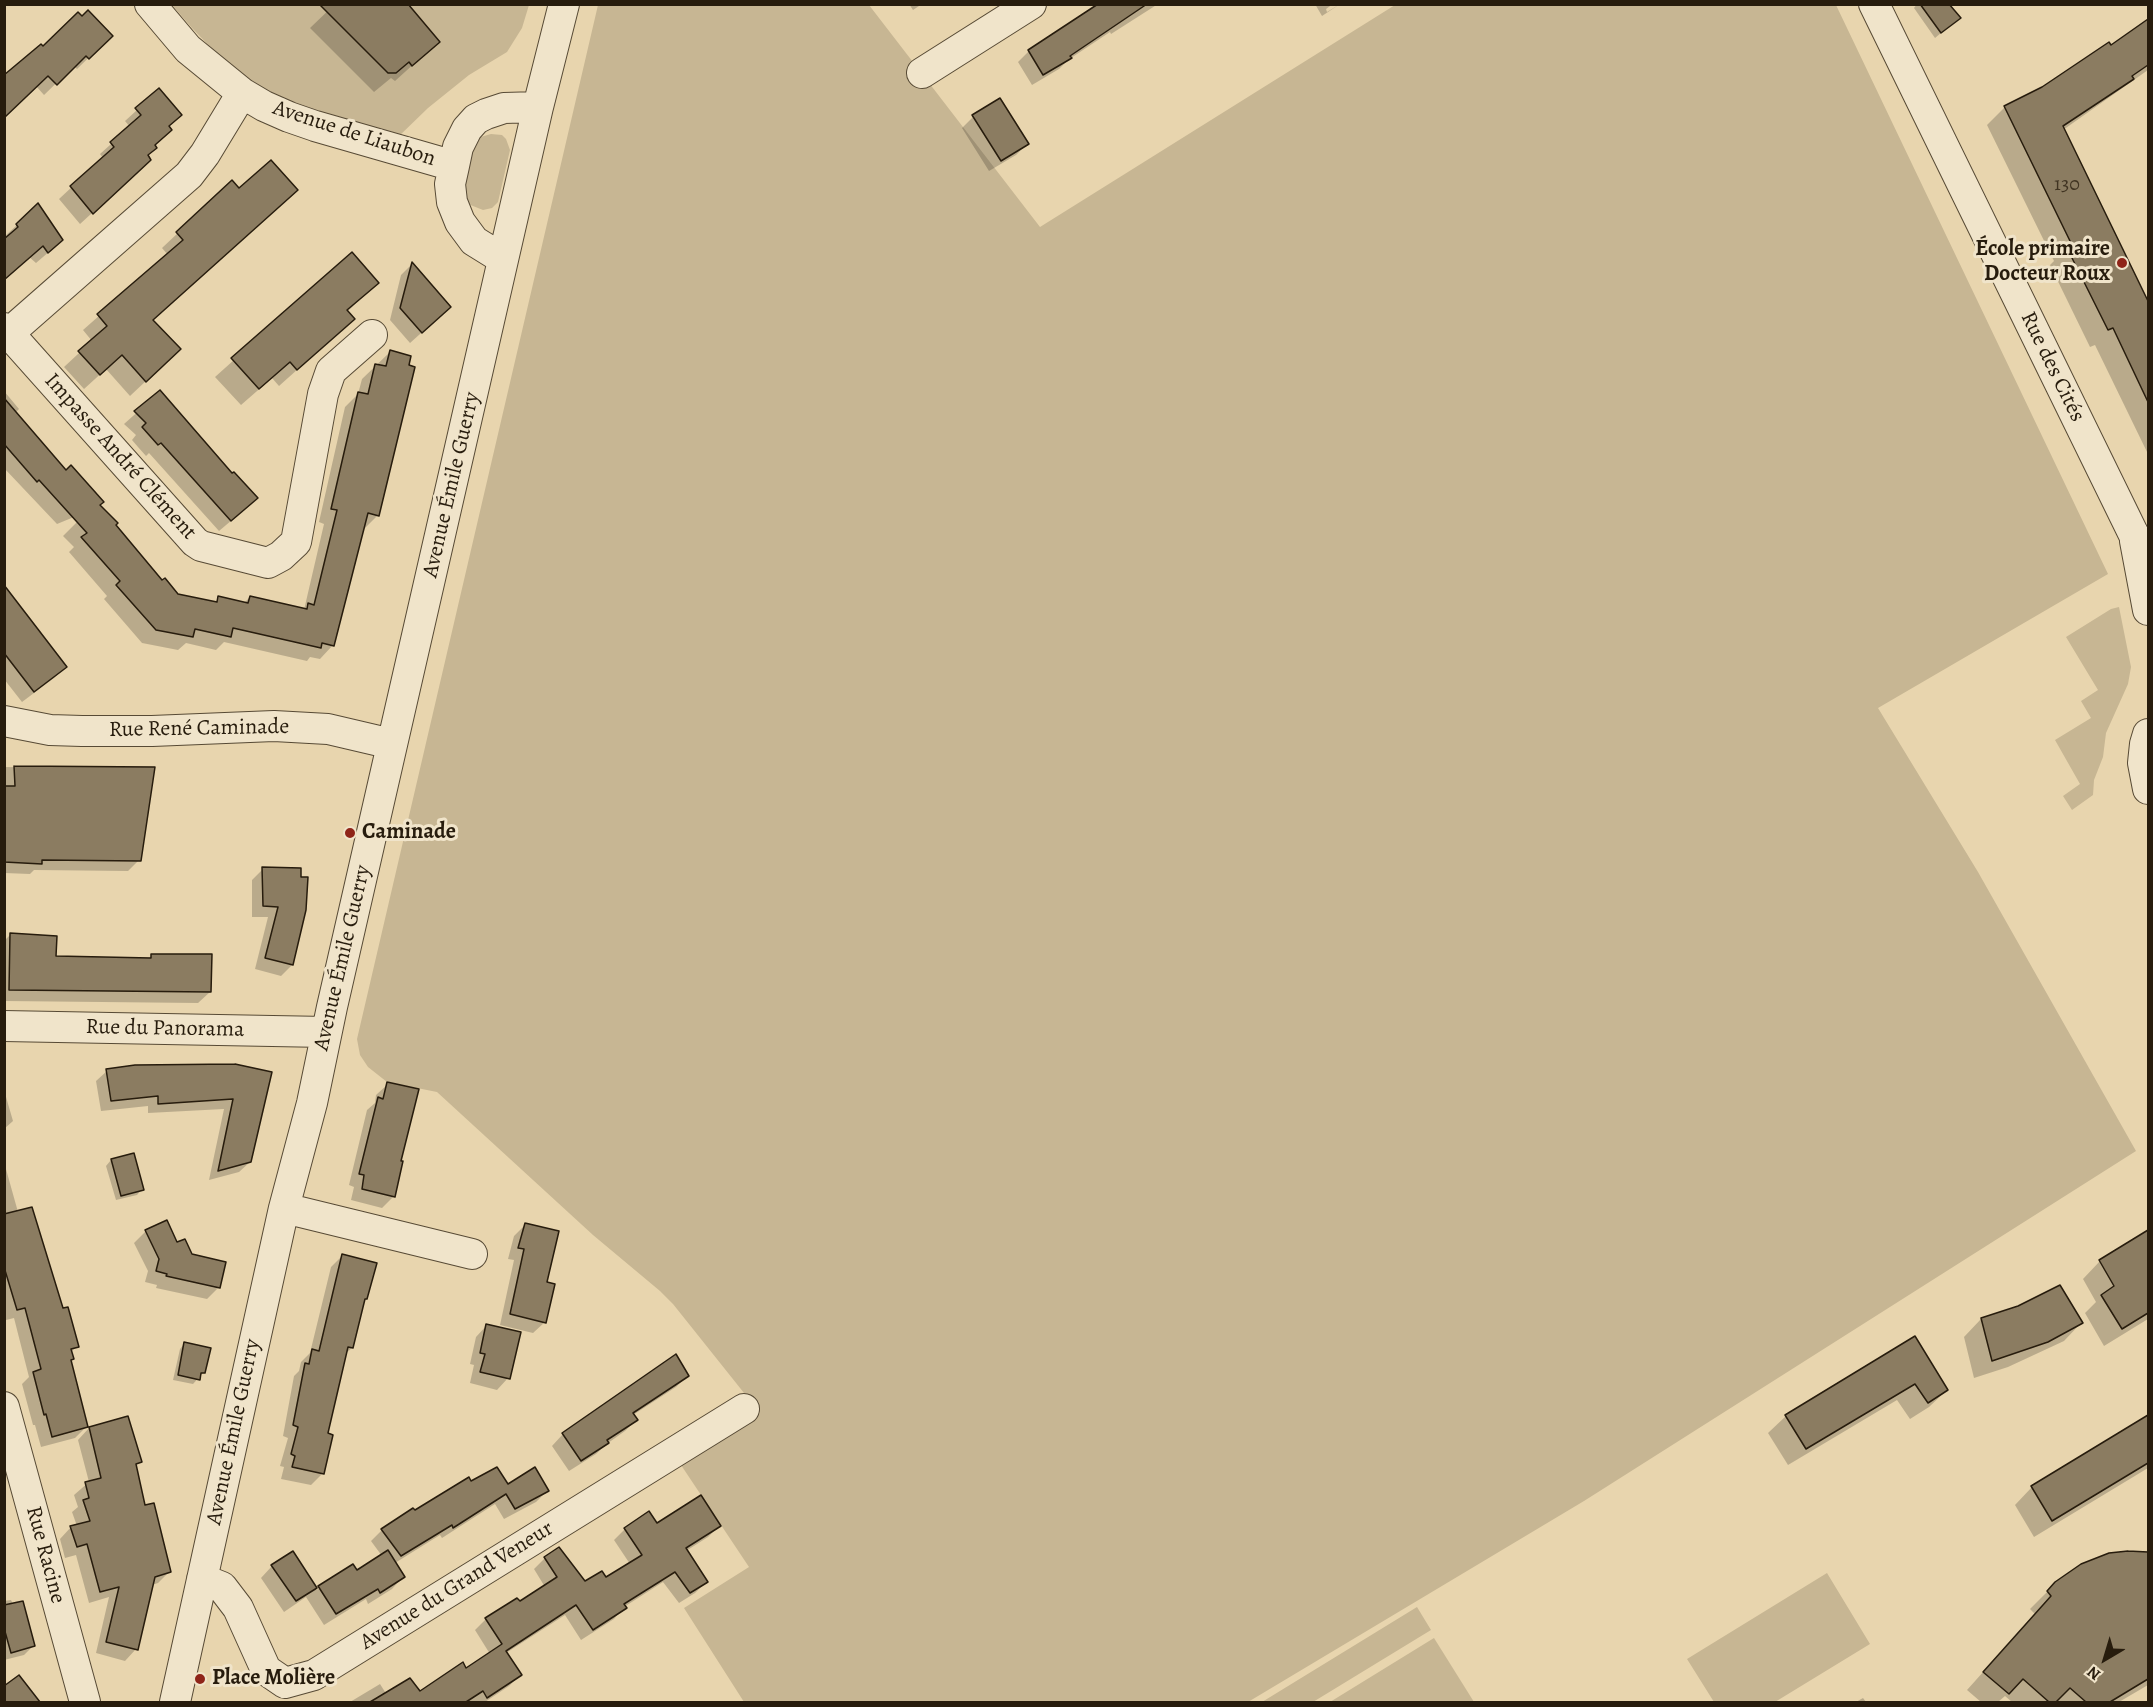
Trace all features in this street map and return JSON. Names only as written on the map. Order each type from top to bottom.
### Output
[{"type":"street","name":"Avenue de Liaubon","points":[[150,4],[188,49],[242,93],[264,106],[289,117],[454,166]]},
{"type":"street","name":"Avenue Émile Guerry","points":[[175,1702],[284,1208],[312,1102],[326,1032],[503,259],[564,4]]},
{"type":"street","points":[[922,74],[1031,4]]},
{"type":"street","name":"Rue des Cités","points":[[1874,4],[2141,547],[2148,610]]},
{"type":"street","points":[[7,331],[189,175],[242,93]]},
{"type":"street","name":"Avenue de Liaubon","points":[[503,259],[474,241],[460,222],[452,202],[450,184],[458,147],[467,129],[476,119],[486,114],[504,108],[538,107]]},
{"type":"street","name":"Impasse André Clément","points":[[7,331],[195,542],[201,546],[268,563],[281,556],[296,542],[323,394],[331,371],[372,335]]},
{"type":"street","name":"Rue René Caminade","points":[[4,721],[50,730],[82,731],[152,731],[274,726],[328,729],[392,744]]},
{"type":"street","points":[[2148,734],[2143,763],[2148,789]]},
{"type":"street","name":"Rue du Panorama","points":[[4,1026],[326,1032]]},
{"type":"street","points":[[284,1208],[472,1254]]},
{"type":"street","name":"Rue Racine","points":[[4,1407],[9,1438],[85,1702]]},
{"type":"street","name":"Avenue du Grand Veneur","points":[[202,1579],[222,1587],[238,1608],[266,1670],[285,1683],[314,1675],[744,1409]]},
{"type":"shaded area","points":[[172,5],[529,5],[522,28],[507,52],[469,75],[428,108],[395,140],[315,114],[269,93],[251,82],[217,54]]},
{"type":"shaded area","points":[[598,5],[869,5],[1040,227],[1395,5],[1836,5],[2108,574],[1878,708],[1978,872],[2136,1151],[1584,1501],[1248,1702],[744,1702],[684,1608],[749,1567],[681,1465],[760,1413],[673,1304],[660,1291],[593,1235],[437,1092],[387,1082],[368,1067],[360,1055],[357,1039]]},
{"type":"shaded area","points":[[491,134],[502,135],[510,150],[498,202],[492,208],[483,210],[468,204],[462,175],[477,138]]},
{"type":"shaded area","points":[[2119,607],[2131,667],[2128,684],[2106,733],[2103,757],[2094,780],[2093,795],[2072,810],[2063,796],[2080,784],[2055,740],[2091,718],[2081,701],[2098,690],[2066,637],[2111,609]]},
{"type":"shaded area","points":[[1827,1573],[1870,1644],[1775,1702],[1714,1702],[1687,1659]]},
{"type":"shaded area","points":[[1417,1607],[1431,1630],[1313,1702],[1262,1702]]},
{"type":"shaded area","points":[[1434,1638],[1474,1702],[1330,1702]]},
{"type":"building","points":[[319,4],[408,4],[440,42],[412,66],[409,62],[396,73],[388,73]]},
{"type":"building","points":[[1098,4],[1147,4],[1070,56],[1072,58],[1043,75],[1028,50]]},
{"type":"building","points":[[1920,4],[1949,4],[1961,18],[1941,33]]},
{"type":"building","points":[[88,10],[113,36],[89,59],[86,56],[57,85],[48,76],[4,118],[4,75],[41,44],[43,46],[78,12],[82,16]]},
{"type":"building","points":[[2148,19],[2148,65],[2132,76],[2134,79],[2063,126],[2148,301],[2148,402],[2113,328],[2108,330],[2066,246],[2071,243],[2004,106],[2042,87],[2109,42],[2111,45]]},
{"type":"building","points":[[159,88],[182,115],[169,126],[172,130],[155,145],[157,148],[148,155],[151,160],[93,214],[70,186],[114,147],[110,142],[141,115],[135,108]]},
{"type":"building","points":[[1000,98],[1029,144],[1001,161],[972,115]]},
{"type":"building","points":[[271,160],[298,190],[153,320],[181,349],[146,382],[122,355],[100,375],[78,351],[107,326],[97,314],[183,240],[176,232],[232,180],[239,188]]},
{"type":"building","points":[[38,203],[63,240],[48,253],[43,246],[4,280],[4,239],[18,227],[16,224]]},
{"type":"building","points":[[352,252],[379,283],[347,310],[355,319],[297,370],[290,362],[259,389],[231,358]]},
{"type":"building","points":[[412,262],[451,307],[422,333],[400,308]]},
{"type":"building","points":[[390,350],[411,356],[409,365],[415,367],[379,516],[368,513],[334,646],[322,643],[321,648],[233,628],[231,637],[195,629],[193,637],[156,630],[116,585],[120,581],[81,537],[87,533],[4,444],[4,398],[66,470],[71,465],[104,502],[100,505],[118,523],[116,525],[162,580],[165,578],[178,594],[217,602],[218,596],[248,603],[250,596],[307,609],[308,603],[314,605],[337,510],[331,509],[358,392],[368,394],[375,364],[386,366]]},
{"type":"building","points":[[160,390],[232,473],[234,472],[258,498],[231,521],[161,443],[158,445],[142,427],[146,423],[134,411]]},
{"type":"building","points":[[4,585],[67,667],[34,692],[4,653]]},
{"type":"building","points":[[14,766],[155,767],[141,861],[42,860],[42,864],[4,862],[4,786],[15,786]]},
{"type":"building","points":[[262,867],[301,868],[301,877],[308,877],[306,910],[293,965],[265,958],[278,907],[263,906]]},
{"type":"building","points":[[10,933],[57,936],[56,956],[151,958],[151,954],[212,954],[211,992],[9,990]]},
{"type":"building","points":[[235,1064],[272,1072],[251,1162],[218,1171],[233,1099],[158,1104],[158,1096],[111,1101],[106,1069],[135,1065]]},
{"type":"building","points":[[387,1082],[419,1089],[401,1161],[403,1161],[395,1197],[362,1189],[364,1175],[359,1174],[378,1097],[383,1099]]},
{"type":"building","points":[[134,1153],[144,1190],[121,1196],[111,1159]]},
{"type":"building","points":[[32,1207],[63,1308],[68,1307],[79,1347],[71,1349],[74,1359],[71,1360],[88,1427],[52,1437],[33,1372],[41,1369],[25,1308],[17,1310],[4,1267],[4,1214]]},
{"type":"building","points":[[167,1220],[177,1242],[185,1239],[192,1254],[226,1262],[220,1288],[166,1276],[167,1274],[156,1271],[159,1259],[145,1230]]},
{"type":"building","points":[[525,1223],[559,1231],[547,1282],[555,1284],[546,1323],[510,1314],[524,1249],[518,1248]]},
{"type":"building","points":[[2148,1230],[2148,1313],[2122,1329],[2101,1295],[2114,1286],[2099,1260]]},
{"type":"building","points":[[342,1254],[377,1263],[353,1348],[348,1347],[328,1433],[333,1435],[324,1474],[292,1467],[295,1456],[291,1454],[298,1427],[293,1425],[305,1363],[309,1364],[312,1349],[319,1351]]},
{"type":"building","points":[[2060,1285],[2083,1323],[2048,1342],[1992,1361],[1981,1318],[2018,1306]]},
{"type":"building","points":[[486,1324],[521,1332],[510,1379],[480,1372],[485,1354],[480,1353]]},
{"type":"building","points":[[1915,1336],[1948,1390],[1928,1403],[1915,1384],[1806,1449],[1785,1415]]},
{"type":"building","points":[[184,1342],[211,1348],[205,1373],[201,1373],[200,1380],[178,1375]]},
{"type":"building","points":[[676,1354],[689,1376],[633,1413],[638,1420],[607,1440],[609,1443],[581,1461],[562,1433]]},
{"type":"building","points":[[2148,1415],[2148,1463],[2052,1521],[2031,1486]]},
{"type":"building","points":[[128,1416],[142,1462],[136,1464],[145,1505],[154,1503],[171,1572],[155,1577],[138,1650],[106,1642],[119,1587],[100,1592],[87,1544],[77,1547],[70,1526],[90,1521],[83,1500],[89,1498],[85,1482],[101,1478],[89,1427]]},
{"type":"building","points":[[497,1467],[508,1484],[535,1467],[549,1491],[515,1509],[506,1494],[453,1528],[452,1525],[401,1556],[381,1529],[413,1508],[415,1510],[469,1477],[471,1481]]},
{"type":"building","points":[[701,1495],[721,1526],[686,1548],[708,1582],[690,1593],[675,1572],[624,1604],[627,1608],[593,1630],[576,1605],[506,1651],[522,1675],[487,1698],[483,1691],[466,1702],[370,1702],[410,1678],[420,1691],[463,1662],[466,1668],[502,1644],[485,1618],[517,1598],[520,1601],[557,1577],[544,1557],[559,1547],[585,1581],[602,1571],[606,1577],[642,1555],[624,1528],[649,1511],[657,1523]]},
{"type":"building","points":[[388,1550],[405,1577],[380,1593],[378,1589],[336,1614],[318,1586],[353,1564],[357,1570]]},
{"type":"building","points":[[293,1551],[317,1588],[296,1601],[271,1565]]},
{"type":"building","points":[[2148,1552],[2148,1679],[2110,1702],[2086,1702],[2070,1688],[2056,1702],[2049,1702],[2023,1679],[2009,1694],[1983,1672],[2051,1596],[2047,1591],[2055,1582],[2081,1564],[2109,1553]]},
{"type":"building","points":[[23,1601],[35,1646],[11,1653],[4,1628],[4,1605]]},
{"type":"building","points":[[19,1675],[40,1702],[4,1702],[4,1686]]},
{"type":"place","name":"École primaire Docteur Roux","points":[[2122,263]]},
{"type":"place","name":"Caminade","points":[[350,833]]},
{"type":"place","name":"Place Molière","points":[[200,1679]]}]
